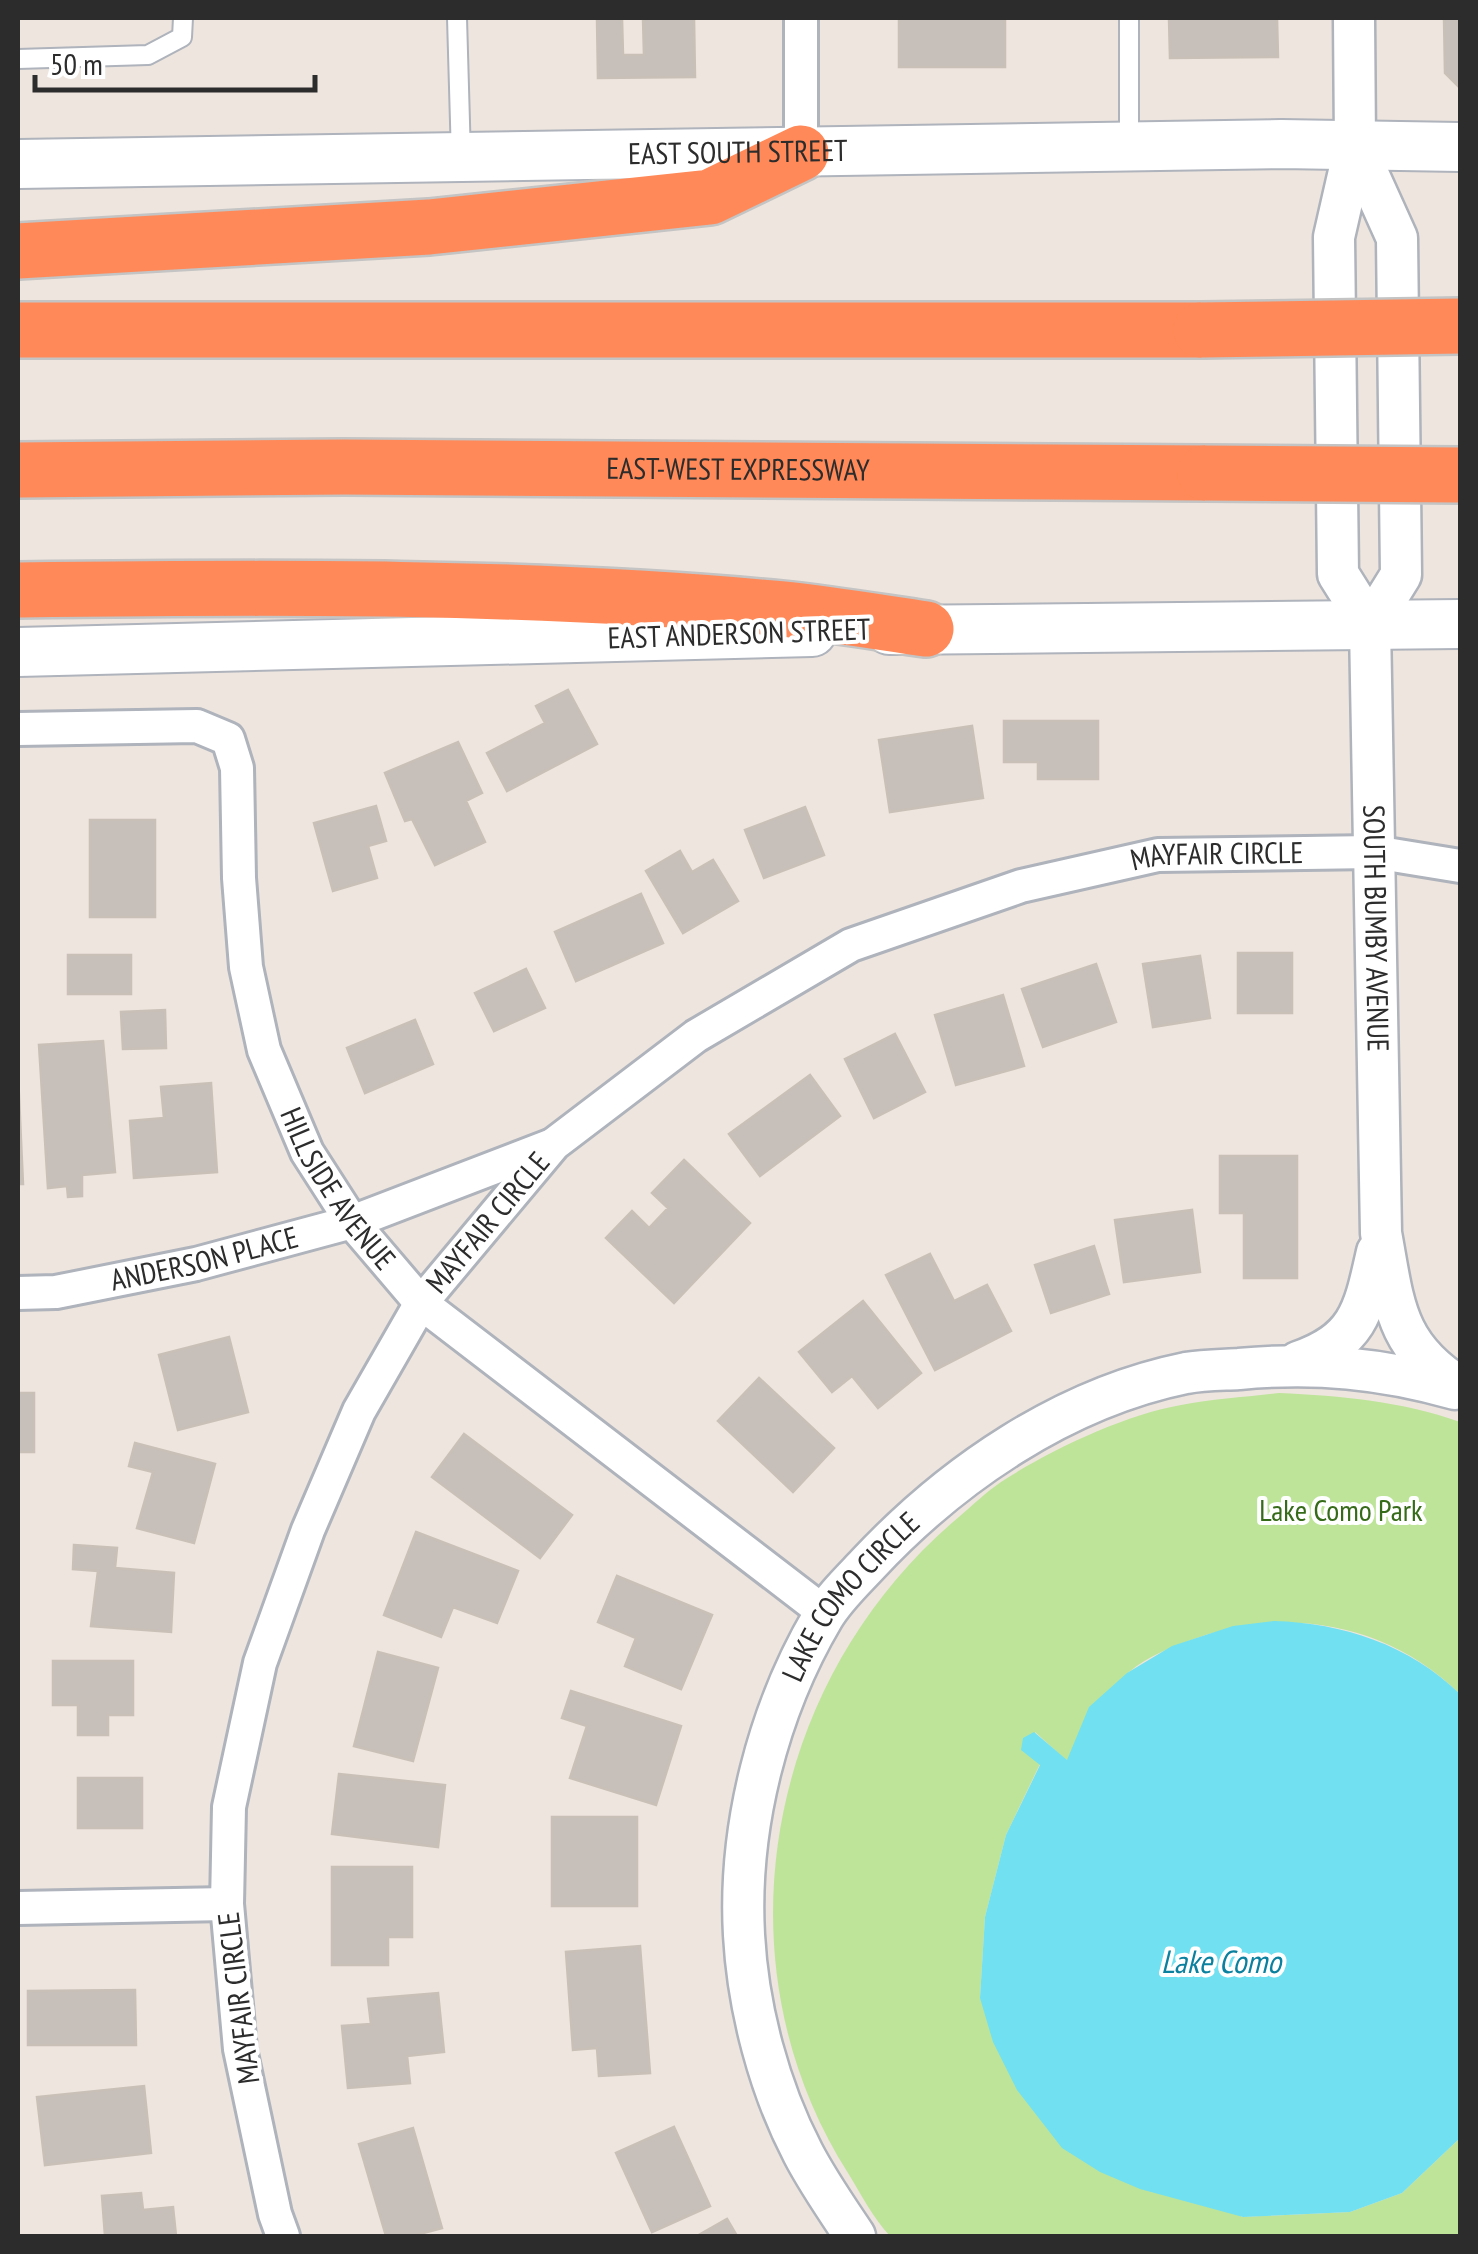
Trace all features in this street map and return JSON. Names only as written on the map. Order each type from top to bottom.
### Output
[{"type":"highway","points":[[18,251],[429,227],[710,197],[802,153]]},
{"type":"highway","points":[[18,330],[1202,330],[1460,326]]},
{"type":"highway","name":"EAST-WEST EXPRESSWAY","points":[[18,470],[364,468],[1460,476]]},
{"type":"highway","points":[[18,590],[272,588],[647,599],[786,610],[926,629]]},
{"type":"main road","name":"EAST SOUTH STREET","points":[[18,164],[1128,146],[1460,147]]},
{"type":"main road","name":"EAST ANDERSON STREET","points":[[18,652],[926,629],[1460,624]]},
{"type":"street","points":[[801,18],[802,153]]},
{"type":"street","points":[[1354,18],[1355,145],[1334,236],[1338,574],[1370,625],[1401,575],[1396,238],[1355,145]]},
{"type":"street","name":"SOUTH BUMBY AVENUE","points":[[1370,625],[1381,1233],[1400,1324],[1436,1372],[1460,1389]]},
{"type":"street","name":"HILLSIDE AVENUE","points":[[18,729],[198,726],[228,738],[237,768],[246,967],[264,1050],[306,1152],[352,1222],[421,1303],[825,1613]]},
{"type":"street","name":"MAYFAIR CIRCLE","points":[[283,2236],[240,2048],[226,1904],[229,1806],[260,1663],[308,1530],[358,1411],[421,1303],[554,1144],[696,1036],[851,945],[1020,886],[1158,855],[1374,852],[1460,866]]},
{"type":"street","name":"ANDERSON PLACE","points":[[18,1292],[56,1292],[196,1264],[352,1222],[554,1144]]},
{"type":"street","name":"SOUTH BUMBY AVENUE","points":[[1293,1364],[1324,1354],[1345,1338],[1356,1322],[1366,1303],[1381,1233]]},
{"type":"street","name":"LAKE COMO CIRCLE","points":[[854,2236],[802,2153],[777,2094],[758,2024],[744,1936],[746,1860],[756,1794],[786,1688],[825,1613],[906,1523],[968,1472],[1032,1433],[1112,1395],[1187,1373],[1293,1364],[1356,1367],[1460,1389]]},
{"type":"street","points":[[18,1908],[226,1904]]},
{"type":"lane","points":[[18,59],[148,55],[182,37],[183,18]]},
{"type":"lane","points":[[457,18],[460,157]]},
{"type":"lane","points":[[1128,146],[1129,18]]},
{"type":"green space","name":"Lake Como Park","points":[[1279,1393],[1371,1401],[1460,1422],[1460,1694],[1402,1651],[1370,1637],[1303,1623],[1232,1628],[1188,1641],[1144,1661],[1113,1689],[1067,1761],[1035,1732],[1040,1764],[1006,1835],[985,1917],[980,1998],[1242,2217],[1350,2212],[1402,2193],[1460,2138],[1460,2236],[890,2236],[848,2173],[806,2090],[781,2003],[773,1913],[781,1824],[804,1738],[842,1656],[894,1581],[995,1486],[1064,1446],[1136,1417],[1193,1403]]},
{"type":"water","name":"Lake Como","points":[[1274,1621],[1325,1626],[1374,1640],[1420,1662],[1460,1694],[1460,2138],[1402,2193],[1350,2212],[1243,2217],[1140,2189],[1100,2172],[1062,2148],[1017,2090],[993,2042],[980,1998],[985,1917],[1006,1835],[1040,1765],[1021,1750],[1023,1738],[1034,1732],[1067,1760],[1089,1707],[1127,1673],[1172,1646],[1233,1626]]},
{"type":"building","points":[[694,18],[695,77],[598,78],[597,19],[622,19],[623,55],[644,55],[643,19]]},
{"type":"building","points":[[899,18],[1005,18],[1005,67],[899,67]]},
{"type":"building","points":[[1169,18],[1277,18],[1278,57],[1170,58]]},
{"type":"building","points":[[1444,18],[1460,18],[1460,88],[1445,73]]},
{"type":"building","points":[[568,690],[597,744],[507,791],[487,753],[545,723],[536,706]]},
{"type":"building","points":[[1004,721],[1098,721],[1098,779],[1038,779],[1038,762],[1004,762]]},
{"type":"building","points":[[972,726],[983,798],[890,812],[879,740]]},
{"type":"building","points":[[458,742],[482,793],[466,801],[485,842],[435,865],[412,819],[405,821],[385,773]]},
{"type":"building","points":[[376,806],[386,841],[368,846],[377,878],[333,891],[314,823]]},
{"type":"building","points":[[805,807],[824,855],[764,878],[745,830]]},
{"type":"building","points":[[90,820],[155,820],[155,917],[90,917]]},
{"type":"building","points":[[680,851],[692,872],[713,860],[738,901],[683,933],[646,871]]},
{"type":"building","points":[[641,894],[663,943],[576,981],[555,932]]},
{"type":"building","points":[[1238,953],[1292,953],[1292,1013],[1238,1013]]},
{"type":"building","points":[[68,955],[131,955],[131,994],[68,994]]},
{"type":"building","points":[[1200,956],[1210,1018],[1153,1027],[1143,964]]},
{"type":"building","points":[[1096,964],[1116,1022],[1043,1047],[1022,989]]},
{"type":"building","points":[[526,969],[545,1008],[494,1031],[475,993]]},
{"type":"building","points":[[1003,995],[1024,1066],[956,1085],[935,1015]]},
{"type":"building","points":[[165,1010],[166,1048],[123,1049],[121,1012]]},
{"type":"building","points":[[415,1020],[433,1064],[365,1093],[347,1048]]},
{"type":"building","points":[[895,1034],[925,1092],[874,1118],[845,1059]]},
{"type":"building","points":[[103,1041],[115,1172],[82,1175],[82,1196],[68,1197],[67,1186],[48,1188],[39,1045]]},
{"type":"building","points":[[18,1074],[23,1184],[18,1184]]},
{"type":"building","points":[[810,1075],[840,1116],[760,1176],[729,1134]]},
{"type":"building","points":[[211,1083],[217,1172],[134,1178],[130,1121],[164,1118],[161,1087]]},
{"type":"building","points":[[1220,1156],[1297,1156],[1297,1278],[1244,1278],[1244,1213],[1220,1213]]},
{"type":"building","points":[[684,1160],[750,1223],[674,1303],[606,1238],[632,1211],[649,1228],[668,1208],[652,1193]]},
{"type":"building","points":[[1192,1210],[1200,1272],[1124,1282],[1115,1220]]},
{"type":"building","points":[[1094,1246],[1109,1294],[1051,1313],[1035,1265]]},
{"type":"building","points":[[930,1254],[954,1301],[987,1285],[1011,1331],[935,1370],[886,1275]]},
{"type":"building","points":[[863,1301],[921,1373],[878,1408],[852,1376],[832,1392],[799,1352]]},
{"type":"building","points":[[229,1337],[248,1412],[178,1430],[159,1355]]},
{"type":"building","points":[[759,1378],[834,1448],[793,1492],[718,1421]]},
{"type":"building","points":[[18,1393],[34,1393],[34,1452],[18,1452]]},
{"type":"building","points":[[464,1434],[572,1515],[540,1558],[432,1477]]},
{"type":"building","points":[[135,1443],[215,1464],[194,1543],[137,1528],[153,1472],[129,1466]]},
{"type":"building","points":[[416,1532],[518,1571],[497,1623],[453,1607],[441,1637],[384,1615]]},
{"type":"building","points":[[74,1545],[117,1548],[115,1568],[174,1573],[171,1632],[91,1626],[98,1571],[73,1569]]},
{"type":"building","points":[[617,1576],[712,1615],[681,1689],[625,1666],[636,1638],[598,1622]]},
{"type":"building","points":[[378,1652],[438,1668],[413,1761],[354,1746]]},
{"type":"building","points":[[53,1661],[133,1661],[133,1715],[108,1715],[108,1735],[78,1735],[78,1705],[53,1705]]},
{"type":"building","points":[[571,1691],[681,1726],[656,1805],[570,1778],[587,1726],[562,1718]]},
{"type":"building","points":[[339,1774],[445,1785],[438,1847],[332,1834]]},
{"type":"building","points":[[78,1778],[142,1778],[142,1828],[78,1828]]},
{"type":"building","points":[[552,1817],[637,1817],[637,1906],[552,1906]]},
{"type":"building","points":[[332,1867],[412,1867],[412,1937],[388,1937],[388,1965],[332,1965]]},
{"type":"building","points":[[640,1946],[650,2073],[599,2076],[597,2048],[573,2050],[566,1952]]},
{"type":"building","points":[[135,1990],[136,2045],[28,2045],[28,1991]]},
{"type":"building","points":[[438,1993],[444,2052],[407,2056],[410,2083],[348,2088],[342,2026],[371,2024],[368,1999]]},
{"type":"building","points":[[144,2086],[151,2153],[45,2165],[37,2097]]},
{"type":"building","points":[[674,2127],[710,2206],[652,2232],[616,2153]]},
{"type":"building","points":[[413,2128],[442,2228],[412,2236],[386,2236],[359,2144]]},
{"type":"building","points":[[141,2193],[143,2210],[173,2207],[176,2236],[105,2236],[102,2196]]},
{"type":"building","points":[[727,2219],[737,2236],[697,2236]]}]
